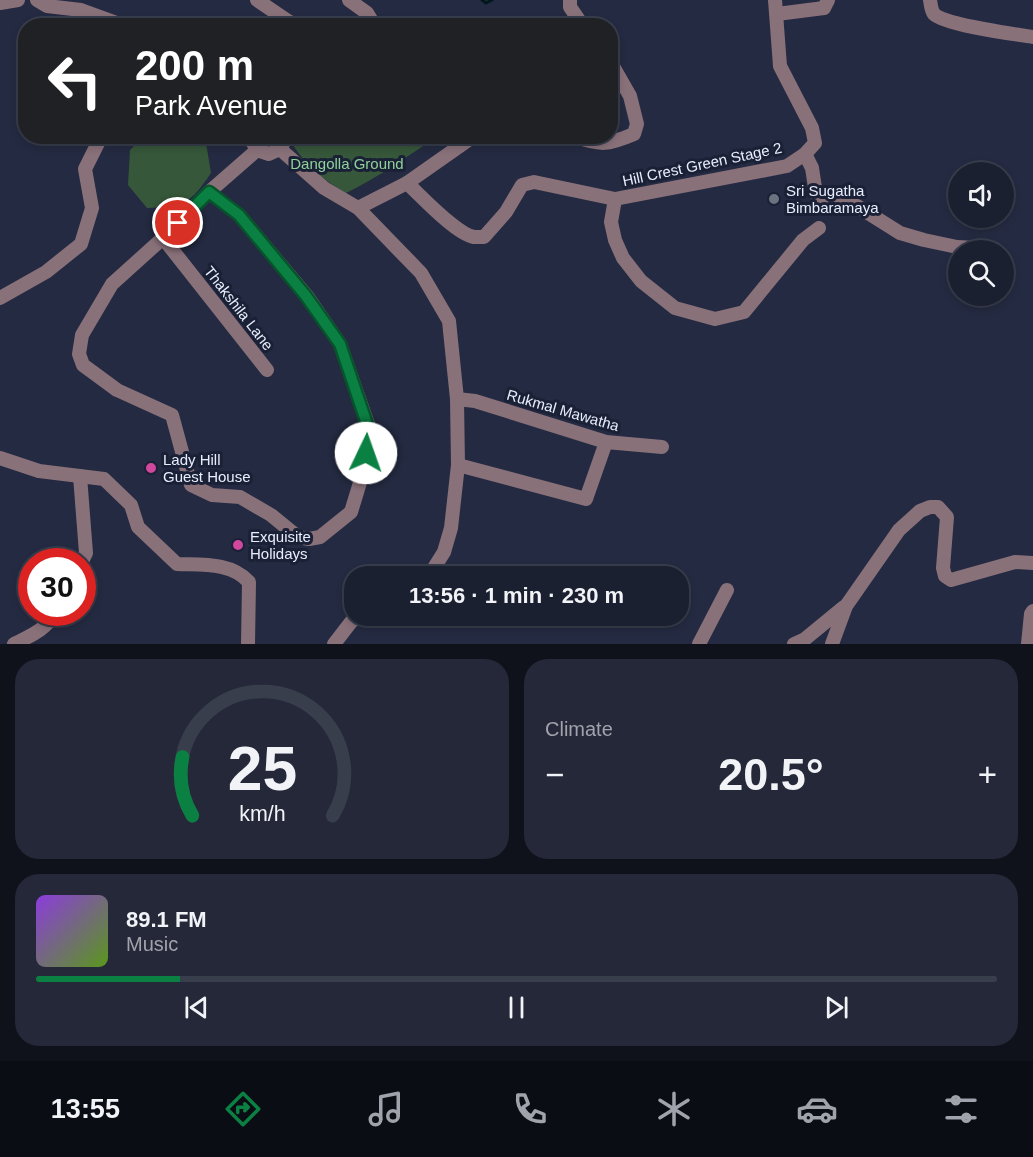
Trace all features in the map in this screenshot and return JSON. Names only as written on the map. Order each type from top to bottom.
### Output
[{"type":"street","points":[[0,3],[18,0]]},
{"type":"street","points":[[38,0],[47,6],[81,10],[103,18]]},
{"type":"street","points":[[257,0],[284,18]]},
{"type":"street","points":[[349,0],[370,18]]},
{"type":"street","points":[[570,0],[570,7],[578,18]]},
{"type":"street","name":"Hill Crest Green Stage 2","points":[[407,183],[439,214],[465,233],[475,237],[484,237],[507,212],[522,185],[534,182],[615,199],[787,166],[805,154],[815,143],[812,128],[780,66],[776,7],[824,8],[828,0]]},
{"type":"street","points":[[930,0],[931,9],[936,16],[961,24],[1033,37]]},
{"type":"street","points":[[618,75],[630,96],[638,124],[634,134],[618,140]]},
{"type":"street","points":[[0,298],[45,272],[81,244],[92,208],[85,169],[98,144]]},
{"type":"street","points":[[254,144],[257,150],[269,154],[280,144]]},
{"type":"street","points":[[284,144],[324,188],[358,208],[421,273],[449,321],[457,399],[458,465],[451,528],[444,552],[435,566]]},
{"type":"street","points":[[358,208],[407,183],[463,144]]},
{"type":"street","points":[[209,192],[239,215],[306,296],[340,344],[369,430],[362,476],[351,512],[320,537],[309,539],[298,537],[271,515],[240,497],[212,495],[191,484],[172,415],[117,390],[83,365],[79,354],[82,336],[112,284],[209,192],[257,150]]},
{"type":"street","points":[[805,154],[812,168],[816,194],[821,200],[834,204],[857,206],[900,233],[948,245]]},
{"type":"street","points":[[615,199],[611,222],[615,240],[623,258],[641,281],[675,308],[715,319],[744,312],[803,240],[819,228]]},
{"type":"street","name":"Thakshila Lane","points":[[163,238],[267,370]]},
{"type":"street","name":"Rukmal Mawatha","points":[[457,399],[475,401],[606,442],[662,447]]},
{"type":"street","points":[[458,465],[586,499],[606,442]]},
{"type":"street","points":[[0,458],[39,471],[104,479],[131,505],[138,527],[177,564],[219,566],[241,574],[249,582],[248,644]]},
{"type":"street","points":[[80,476],[86,548]]},
{"type":"street","points":[[832,644],[846,606],[899,530],[920,511],[938,507],[947,517],[943,568],[945,576],[951,580],[1015,562],[1033,563]]},
{"type":"street","points":[[699,644],[728,590]]},
{"type":"street","points":[[794,644],[805,639],[846,606]]},
{"type":"street","points":[[1028,644],[1033,611]]},
{"type":"street","points":[[14,644],[41,631],[46,626]]},
{"type":"street","points":[[334,644],[348,626]]},
{"type":"green space","points":[[136,144],[206,144],[211,173],[197,192],[185,202],[147,208],[128,185],[130,150]]},
{"type":"green space","name":"Dangolla Ground","points":[[293,144],[426,144],[381,174],[346,193],[328,182],[299,154]]},
{"type":"waterway","points":[[482,0],[486,3],[492,0]]},
{"type":"place","name":"Sri Sugatha Bimbaramaya","points":[[774,199]]},
{"type":"place","name":"Lady Hill Guest House","points":[[151,468]]},
{"type":"place","name":"Exquisite Holidays","points":[[238,545]]},
{"type":"route","points":[[178,223],[209,192],[239,215],[306,296],[340,344],[369,430],[366,453]]}]
